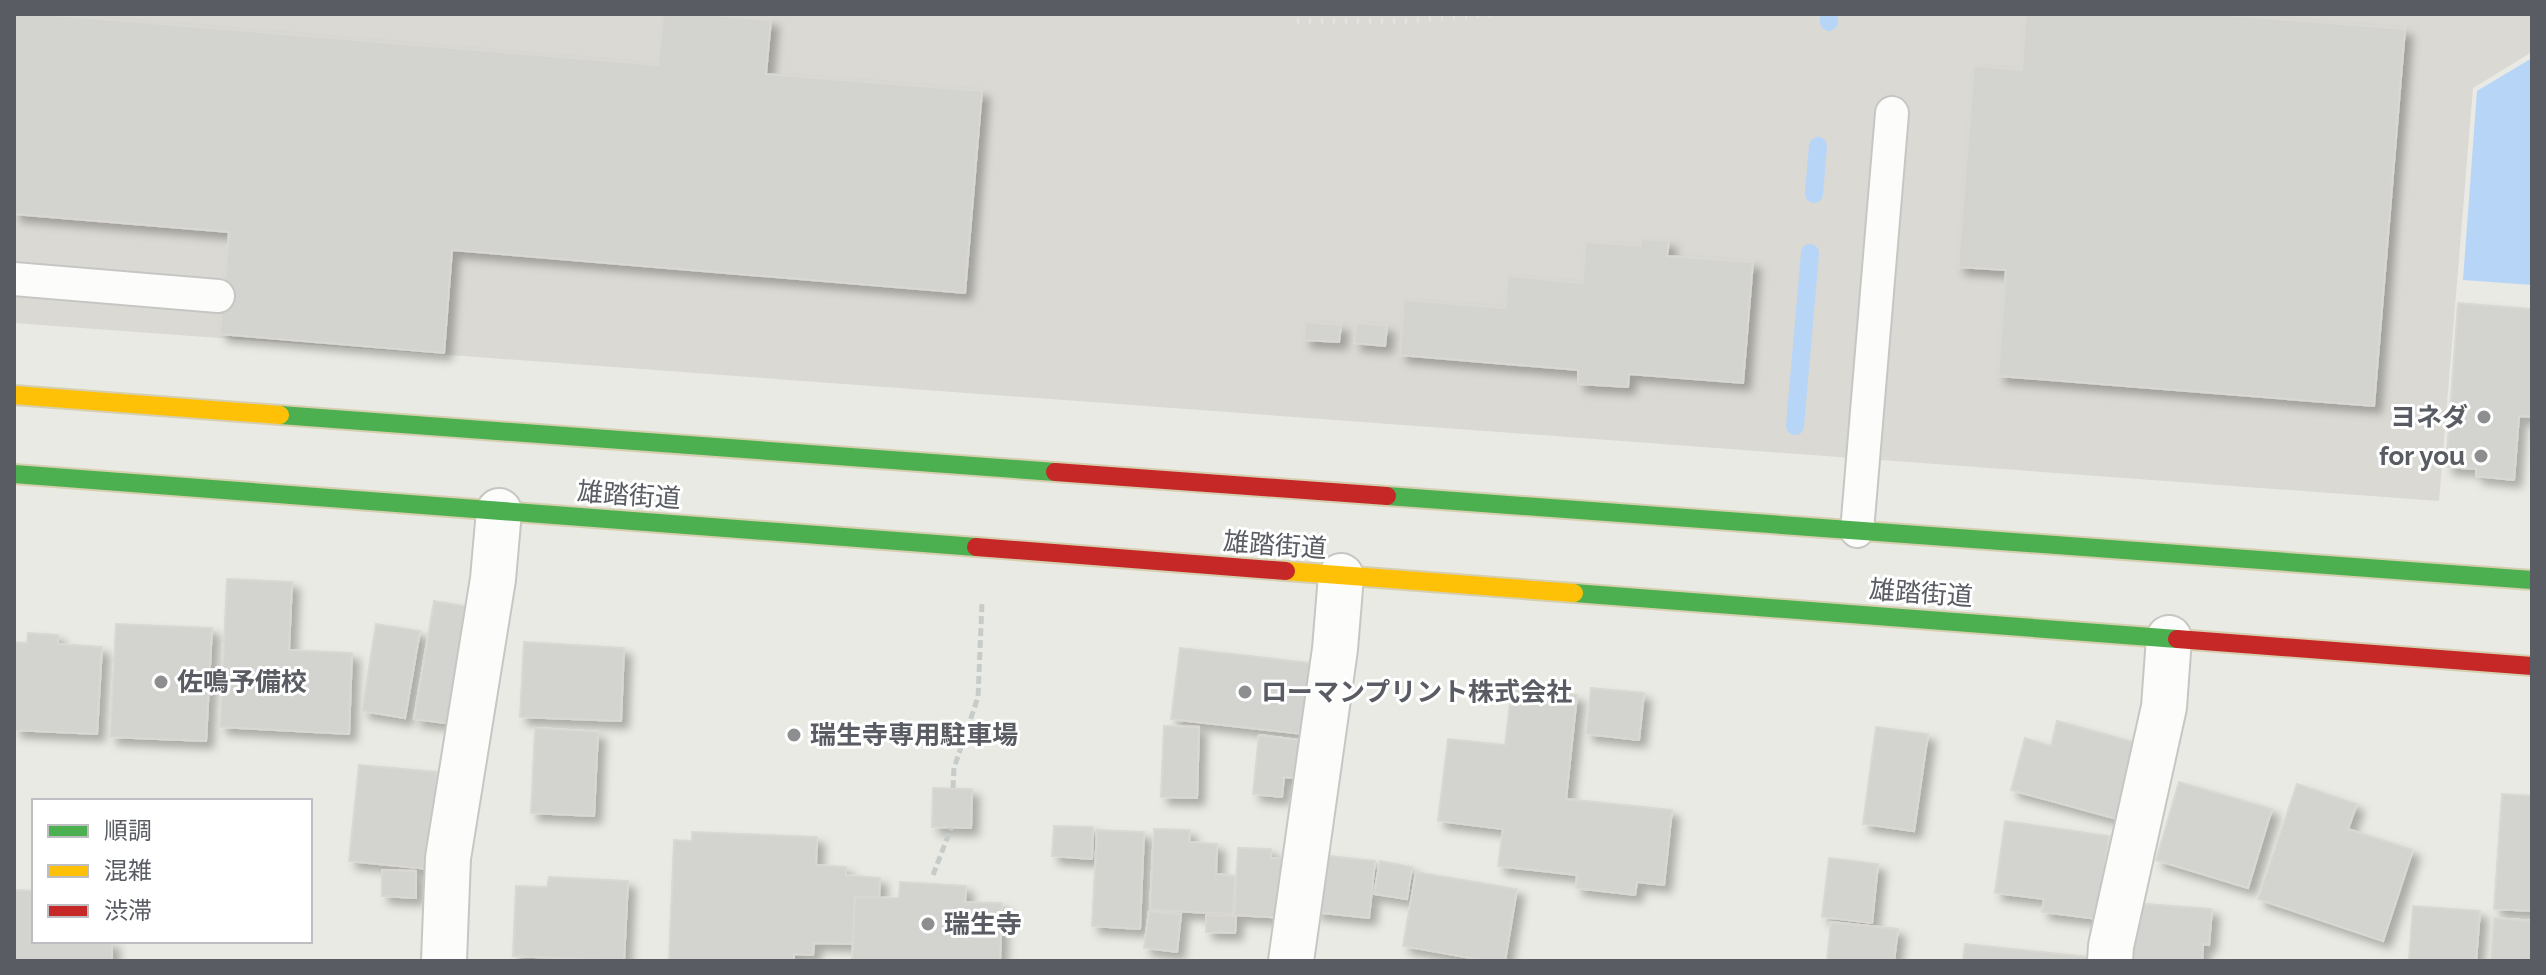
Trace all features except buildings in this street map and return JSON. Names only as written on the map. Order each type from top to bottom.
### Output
[{"type":"main road","name":"雄踏街道","points":[[14,395],[2532,580]]},
{"type":"main road","name":"雄踏街道","points":[[14,474],[2532,666]]},
{"type":"street","points":[[444,961],[448,858],[493,579],[499,511]]},
{"type":"street","points":[[1291,961],[1335,649],[1341,576]]},
{"type":"street","points":[[2110,961],[2164,707],[2169,638]]},
{"type":"lane","points":[[1857,531],[1892,113]]},
{"type":"lane","points":[[14,279],[218,296]]},
{"type":"path","points":[[953,788],[954,768],[978,697],[982,603]]},
{"type":"path","points":[[933,875],[951,828]]},
{"type":"shaded area","points":[[14,14],[2532,14],[2532,52],[2473,88],[2439,501],[14,323]]},
{"type":"water","points":[[2532,58],[2532,285],[2463,280],[2477,91]]},
{"type":"waterway","points":[[1829,14],[1829,22]]},
{"type":"waterway","points":[[1814,194],[1818,146]]},
{"type":"waterway","points":[[1795,426],[1810,253]]},
{"type":"railway","points":[[1297,21],[1409,21],[1491,14]]},
{"type":"traffic: fast","points":[[280,415],[1055,472]]},
{"type":"traffic: fast","points":[[14,474],[976,547]]},
{"type":"traffic: fast","points":[[1387,496],[2532,580]]},
{"type":"traffic: fast","points":[[1574,593],[2177,639]]},
{"type":"traffic: slow","points":[[14,395],[280,415]]},
{"type":"traffic: slow","points":[[1286,571],[1574,593]]},
{"type":"traffic: jam","points":[[1055,472],[1387,496]]},
{"type":"traffic: jam","points":[[976,547],[1286,571]]},
{"type":"traffic: jam","points":[[2177,639],[2532,666]]},
{"type":"place","name":"ヨネダ","points":[[2484,417]]},
{"type":"place","name":"for you","points":[[2481,456]]},
{"type":"place","name":"佐鳴予備校","points":[[161,682]]},
{"type":"place","name":"ローマンプリント株式会社","points":[[1245,692]]},
{"type":"place","name":"瑞生寺専用駐車場","points":[[794,735]]},
{"type":"place","name":"瑞生寺","points":[[928,924]]}]
